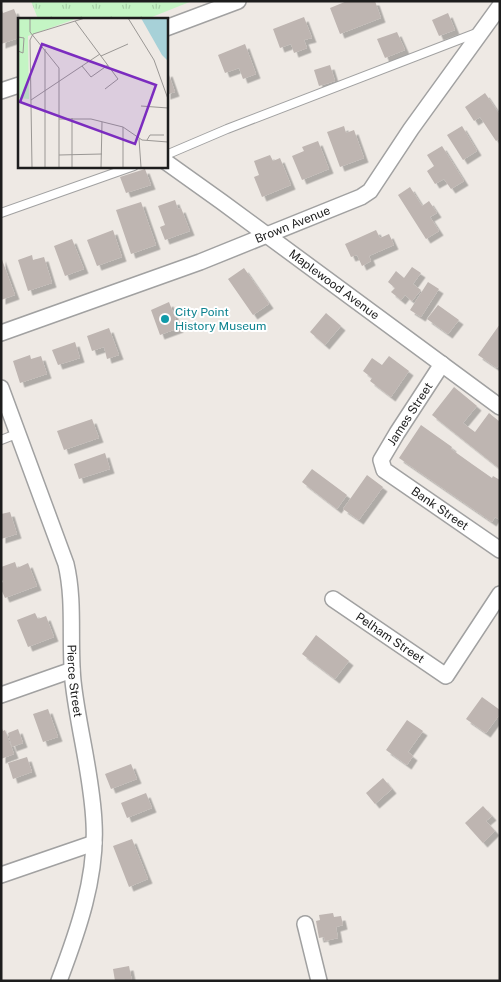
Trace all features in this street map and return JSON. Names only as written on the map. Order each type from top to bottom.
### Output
[{"type":"street","points":[[168,27],[238,1]]},
{"type":"street","name":"Brown Avenue","points":[[1,333],[200,262],[361,198],[370,191],[411,129],[500,6]]},
{"type":"street","points":[[1,91],[18,85]]},
{"type":"street","name":"Maplewood Avenue","points":[[168,163],[500,407]]},
{"type":"street","name":"James Street","points":[[382,465],[381,460],[397,433],[442,364]]},
{"type":"street","name":"Pierce Street","points":[[1,388],[19,433],[70,580],[72,670],[91,790],[94,843],[90,873],[82,913],[59,981]]},
{"type":"street","name":"Bank Street","points":[[382,465],[384,470],[500,550]]},
{"type":"street","name":"Pelham Street","points":[[333,599],[446,676],[500,594]]},
{"type":"street","points":[[1,695],[72,670]]},
{"type":"street","points":[[1,874],[94,843]]},
{"type":"street","points":[[305,924],[319,981]]},
{"type":"lane","points":[[168,154],[228,128],[483,30]]},
{"type":"lane","points":[[1,213],[128,168]]},
{"type":"lane","points":[[1,440],[19,433]]},
{"type":"green space","points":[[31,1],[192,1],[150,18],[38,18]]},
{"type":"building","points":[[347,1],[375,1],[381,18],[340,34],[330,8]]},
{"type":"building","points":[[1,8],[3,13],[14,9],[18,19],[18,38],[1,44]]},
{"type":"building","points":[[448,13],[455,30],[439,36],[432,20]]},
{"type":"building","points":[[304,17],[312,38],[304,40],[307,48],[294,53],[291,44],[280,48],[273,29]]},
{"type":"building","points":[[397,32],[405,50],[385,58],[377,39]]},
{"type":"building","points":[[245,44],[256,74],[243,79],[239,68],[225,73],[218,55]]},
{"type":"building","points":[[330,65],[335,81],[319,86],[314,70]]},
{"type":"building","points":[[168,72],[175,92],[168,94]]},
{"type":"building","points":[[485,93],[500,115],[500,138],[496,141],[480,117],[474,121],[465,107]]},
{"type":"building","points":[[344,126],[346,133],[354,130],[364,158],[340,167],[327,132]]},
{"type":"building","points":[[462,126],[477,151],[463,160],[447,135]]},
{"type":"building","points":[[318,141],[329,169],[302,180],[292,156],[304,151],[302,147]]},
{"type":"building","points":[[442,146],[464,181],[451,189],[444,179],[435,184],[427,171],[434,166],[427,155]]},
{"type":"building","points":[[270,155],[273,161],[280,158],[291,185],[262,197],[254,177],[259,175],[254,161]]},
{"type":"building","points":[[145,169],[151,185],[126,193],[120,177]]},
{"type":"building","points":[[410,187],[422,206],[429,201],[437,213],[430,217],[439,231],[426,239],[398,195]]},
{"type":"building","points":[[175,200],[178,209],[181,208],[190,231],[165,240],[160,227],[165,225],[158,206]]},
{"type":"building","points":[[141,202],[156,245],[131,254],[116,210]]},
{"type":"building","points":[[113,230],[122,257],[97,266],[87,240]]},
{"type":"building","points":[[376,230],[380,238],[389,234],[394,245],[369,256],[371,261],[362,266],[357,255],[351,257],[345,244]]},
{"type":"building","points":[[72,239],[84,269],[65,276],[54,246]]},
{"type":"building","points":[[32,255],[33,260],[44,257],[52,283],[28,291],[18,260]]},
{"type":"building","points":[[1,257],[15,295],[1,300]]},
{"type":"building","points":[[412,267],[421,273],[413,284],[421,290],[412,301],[405,295],[401,300],[391,292],[395,288],[388,282],[396,271],[404,278]]},
{"type":"building","points":[[244,268],[269,304],[253,315],[228,279]]},
{"type":"building","points":[[428,282],[439,289],[421,317],[410,310]]},
{"type":"building","name":"City Point History Museum","points":[[169,302],[179,328],[160,335],[151,310]]},
{"type":"building","points":[[438,305],[459,320],[448,334],[427,319]]},
{"type":"building","points":[[326,313],[341,326],[325,345],[310,332]]},
{"type":"building","points":[[500,324],[500,364],[497,368],[478,355]]},
{"type":"building","points":[[109,328],[119,355],[107,359],[104,347],[92,351],[87,336]]},
{"type":"building","points":[[75,342],[80,358],[58,365],[52,350]]},
{"type":"building","points":[[30,355],[31,359],[41,356],[47,374],[20,383],[13,361]]},
{"type":"building","points":[[389,356],[409,371],[391,397],[370,381],[372,378],[363,371],[372,358],[382,365]]},
{"type":"building","points":[[454,387],[477,406],[463,423],[475,432],[489,413],[500,422],[500,469],[432,415]]},
{"type":"building","points":[[92,419],[99,438],[64,450],[57,431]]},
{"type":"building","points":[[421,425],[492,478],[493,476],[500,480],[500,520],[495,517],[492,522],[399,458]]},
{"type":"building","points":[[105,453],[110,469],[79,479],[74,464]]},
{"type":"building","points":[[312,469],[347,495],[337,509],[302,482]]},
{"type":"building","points":[[367,475],[383,487],[359,520],[343,509]]},
{"type":"building","points":[[10,512],[17,534],[1,539],[1,514]]},
{"type":"building","points":[[15,562],[17,568],[28,563],[37,586],[5,598],[1,589],[1,583],[3,582],[1,567]]},
{"type":"building","points":[[35,613],[38,619],[46,616],[54,637],[28,647],[17,620]]},
{"type":"building","points":[[316,635],[349,661],[335,679],[302,654]]},
{"type":"building","points":[[482,697],[500,710],[500,714],[486,733],[466,719]]},
{"type":"building","points":[[48,709],[58,737],[43,742],[33,714]]},
{"type":"building","points":[[407,720],[423,731],[408,752],[413,756],[407,765],[386,750]]},
{"type":"building","points":[[1,726],[3,731],[5,730],[14,754],[1,759]]},
{"type":"building","points":[[18,729],[23,743],[12,747],[8,733]]},
{"type":"building","points":[[27,757],[32,772],[13,779],[8,763]]},
{"type":"building","points":[[131,764],[137,779],[111,789],[105,774]]},
{"type":"building","points":[[383,778],[392,789],[375,804],[366,793]]},
{"type":"building","points":[[146,793],[152,808],[127,818],[121,803]]},
{"type":"building","points":[[483,806],[492,816],[486,821],[495,831],[483,843],[465,823]]},
{"type":"building","points":[[132,839],[148,879],[129,887],[113,846]]},
{"type":"building","points":[[333,913],[334,917],[341,916],[343,925],[336,927],[338,938],[325,941],[324,937],[319,938],[316,921],[320,920],[319,915]]},
{"type":"building","points":[[129,966],[132,981],[115,981],[113,969]]},
{"type":"place","name":"City Point History Museum","points":[[165,319]]}]
